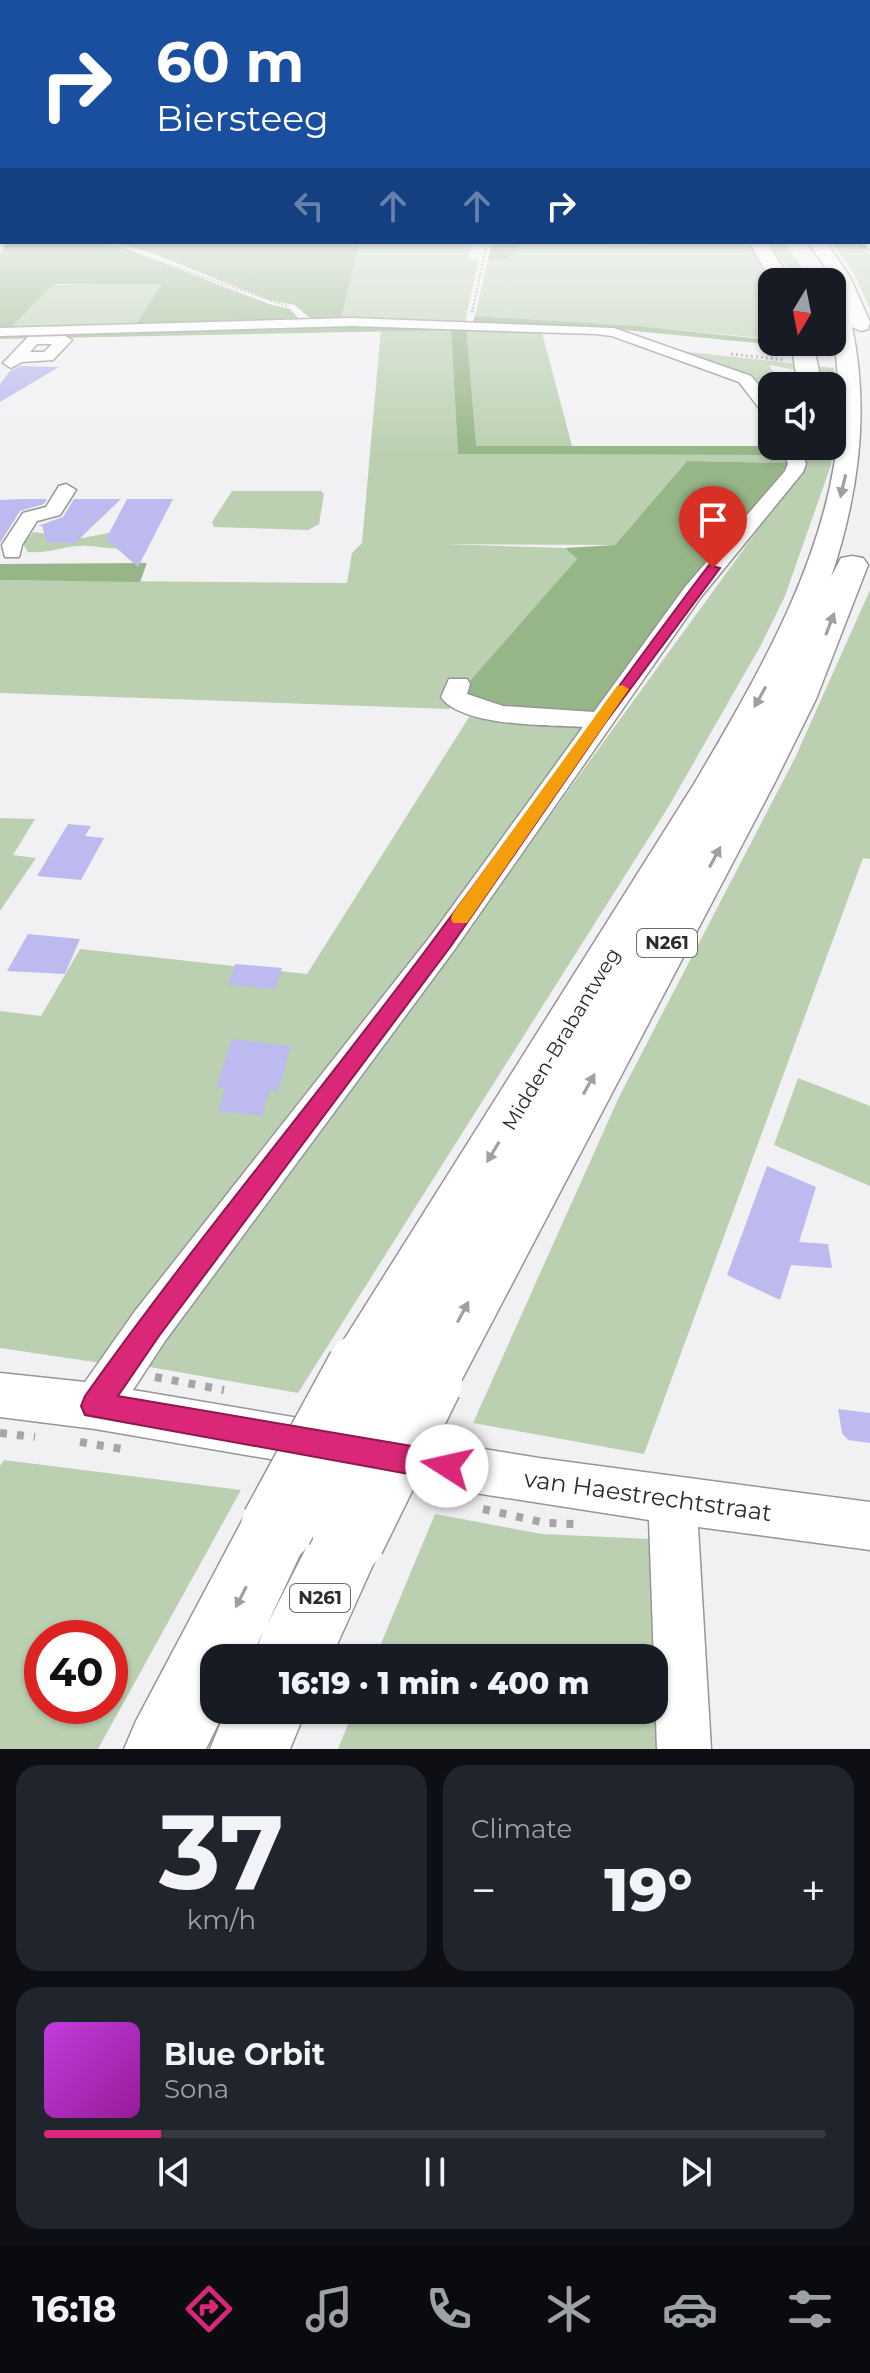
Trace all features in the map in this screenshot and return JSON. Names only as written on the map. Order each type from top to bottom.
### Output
[{"type":"highway","points":[[846,290],[867,345]]},
{"type":"highway","name":"Midden-Brabantweg","points":[[164,1749],[277,1527],[363,1369],[703,800],[797,624],[816,576],[844,484],[851,431],[850,366],[846,351]]},
{"type":"highway","name":"N261","points":[[816,576],[817,516],[825,470],[823,460]]},
{"type":"highway","name":"N261","points":[[298,1644],[426,1381],[798,699],[850,572],[870,489]]},
{"type":"highway","points":[[250,1749],[263,1724]]},
{"type":"highway","points":[[260,1749],[266,1724]]},
{"type":"street","points":[[0,332],[308,323],[469,324],[606,331],[745,379],[758,393]]},
{"type":"street","points":[[95,1406],[150,1326],[444,941],[693,592],[794,472],[796,460]]},
{"type":"street","points":[[12,553],[12,545],[30,517],[53,511],[66,490]]},
{"type":"street","points":[[458,684],[453,697],[464,705],[490,711],[599,720]]},
{"type":"street","name":"van Haestrechtstraat","points":[[0,1395],[95,1406],[539,1482],[870,1526]]},
{"type":"street","points":[[672,1499],[684,1749]]},
{"type":"path","points":[[239,290],[291,307],[308,323]]},
{"type":"path","points":[[469,324],[477,290]]},
{"type":"green space","points":[[0,290],[47,290],[7,331],[0,331]]},
{"type":"green space","points":[[47,290],[158,290],[134,327],[7,331]]},
{"type":"green space","points":[[158,290],[232,290],[290,309],[301,321],[134,327]]},
{"type":"green space","points":[[243,290],[348,290],[341,320],[312,320],[295,305],[269,300]]},
{"type":"green space","points":[[348,290],[472,290],[465,322],[341,320]]},
{"type":"green space","points":[[481,290],[758,290],[758,338],[639,326],[475,316]]},
{"type":"green space","points":[[861,290],[870,290],[870,309]]},
{"type":"green space","points":[[475,316],[639,326],[758,339],[758,343],[625,330],[473,322]]},
{"type":"green space","points":[[312,325],[466,326],[476,446],[758,446],[758,455],[458,454],[451,330],[0,339],[0,335]]},
{"type":"green space","points":[[466,326],[541,329],[572,446],[475,446]]},
{"type":"green space","points":[[381,329],[451,330],[458,454],[758,455],[758,460],[788,460],[790,463],[687,461],[615,545],[443,544],[565,548],[577,559],[449,709],[0,693],[0,580],[347,583],[352,553],[362,543]]},
{"type":"green space","points":[[671,350],[834,368],[834,372],[806,372],[769,365],[773,372],[758,372],[758,385],[754,379]]},
{"type":"green space","points":[[803,460],[832,460],[785,596],[761,645],[669,806],[298,1393],[144,1366],[359,1078],[805,465]]},
{"type":"green space","points":[[687,461],[790,463],[595,713],[500,705],[468,698],[464,688],[577,559],[565,548],[615,545]]},
{"type":"green space","points":[[232,491],[321,491],[324,494],[319,524],[308,530],[214,527],[212,522]]},
{"type":"green space","points":[[33,532],[83,538],[113,532],[124,547],[85,546],[28,552],[23,544]]},
{"type":"green space","points":[[147,563],[140,582],[0,580],[0,564]]},
{"type":"green space","points":[[870,590],[870,859],[863,858],[644,1454],[473,1423],[619,1097],[795,758]]},
{"type":"green space","points":[[471,714],[585,724],[406,976],[101,1363],[0,1348],[0,1011],[41,1016],[80,949],[307,974]]},
{"type":"green space","points":[[0,818],[35,819],[13,855],[36,858],[0,911]]},
{"type":"green space","points":[[798,1078],[870,1106],[870,1186],[774,1145]]},
{"type":"green space","points":[[4,1460],[241,1490],[128,1695],[128,1620],[24,1620],[24,1724],[112,1724],[98,1749],[0,1749],[0,1466]]},
{"type":"green space","points":[[435,1514],[542,1534],[650,1539],[654,1644],[381,1644]]},
{"type":"green space","points":[[348,1724],[658,1724],[659,1749],[338,1749]]},
{"type":"building","points":[[20,366],[59,367],[0,402],[0,384],[10,371]]},
{"type":"building","points":[[47,499],[44,504],[20,511],[0,543],[0,500]]},
{"type":"building","points":[[74,499],[121,499],[75,543],[47,543],[42,526],[38,526],[63,517]]},
{"type":"building","points":[[127,499],[173,499],[138,567],[106,539]]},
{"type":"building","points":[[68,824],[91,826],[85,836],[104,838],[81,880],[37,876]]},
{"type":"building","points":[[28,934],[80,939],[65,974],[7,971]]},
{"type":"building","points":[[235,964],[282,968],[275,989],[228,985]]},
{"type":"building","points":[[232,1039],[291,1046],[278,1091],[270,1090],[262,1116],[218,1111],[225,1088],[216,1087]]},
{"type":"building","points":[[767,1166],[816,1187],[799,1242],[828,1244],[832,1268],[791,1265],[780,1300],[727,1275]]},
{"type":"building","points":[[838,1409],[870,1413],[870,1443],[848,1440],[842,1433]]},
{"type":"slow traffic","points":[[460,918],[622,689]]},
{"type":"route","points":[[447,1466],[95,1406],[150,1326],[444,941],[599,720],[713,568]]}]
